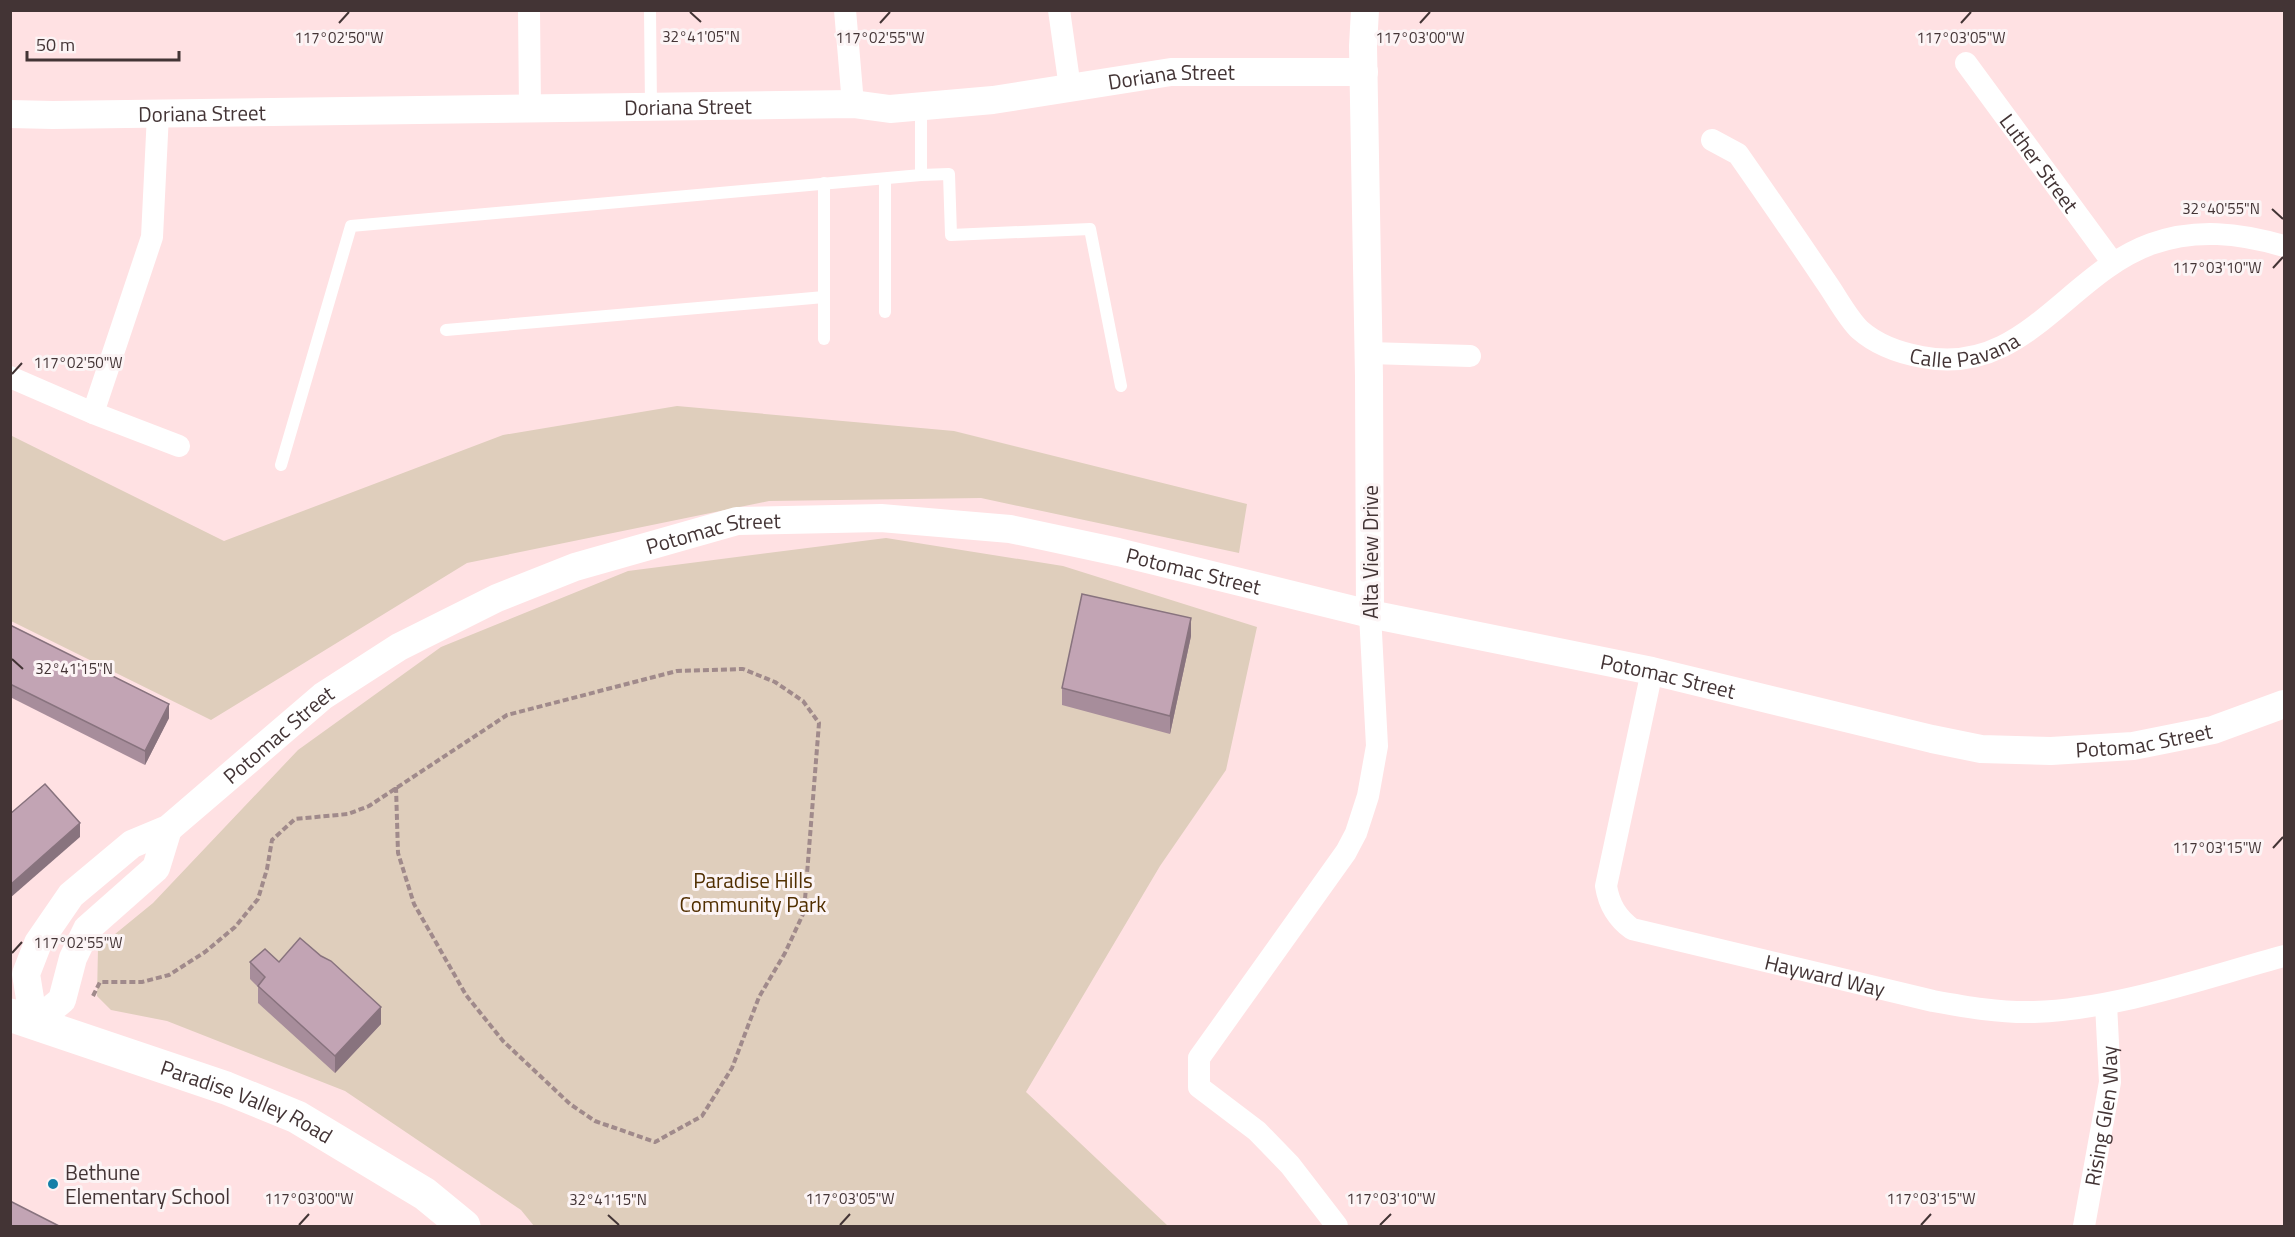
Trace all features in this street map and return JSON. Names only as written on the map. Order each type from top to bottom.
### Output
[{"type":"main road","name":"Paradise Valley Road","points":[[22,1019],[226,1088],[297,1117],[425,1194],[464,1227]]},
{"type":"street","points":[[529,10],[530,109]]},
{"type":"street","points":[[845,10],[853,104]]},
{"type":"street","points":[[1059,10],[1070,88]]},
{"type":"street","name":"Alta View Drive","points":[[1337,1227],[1290,1165],[1265,1139],[1198,1087],[1199,1058],[1346,852],[1368,796],[1377,746],[1370,614],[1365,10]]},
{"type":"street","name":"Luther Street","points":[[1965,63],[2113,263]]},
{"type":"street","name":"Doriana Street","points":[[10,114],[853,104],[890,109],[993,100],[1171,72],[1364,72]]},
{"type":"street","points":[[93,412],[152,237],[158,114]]},
{"type":"street","name":"Calle Pavana","points":[[1712,140],[1738,154],[1859,329],[1882,344],[1908,355],[1956,359],[1986,354],[2006,346],[2023,336],[2113,263],[2149,245],[2188,235],[2235,234],[2284,246]]},
{"type":"street","points":[[1369,353],[1470,356]]},
{"type":"street","points":[[10,377],[179,446]]},
{"type":"street","name":"Potomac Street","points":[[22,1019],[26,974],[38,943],[71,895],[132,844],[168,829],[323,696],[399,647],[497,598],[575,567],[737,521],[881,518],[1010,530],[1118,552],[1370,614],[1652,671],[1981,749],[2029,752],[2092,750],[2173,739],[2213,730],[2284,704]]},
{"type":"street","name":"Hayward Way","points":[[1652,671],[1606,886],[1610,904],[1623,922],[1643,933],[1900,994],[1975,1009],[2034,1012],[2106,1004],[2284,956]]},
{"type":"street","points":[[22,1019],[62,1000],[73,958],[87,929],[156,868],[168,829]]},
{"type":"street","name":"Rising Glen Way","points":[[2084,1227],[2110,1082],[2106,1004]]},
{"type":"lane","points":[[650,10],[651,107]]},
{"type":"lane","points":[[921,107],[921,176]]},
{"type":"lane","points":[[281,465],[351,226],[824,183],[949,174],[951,235],[1090,229],[1121,386]]},
{"type":"lane","points":[[885,179],[885,312]]},
{"type":"lane","points":[[824,183],[824,339]]},
{"type":"lane","points":[[446,330],[824,297]]},
{"type":"path","points":[[93,996],[100,982],[142,982],[169,975],[205,952],[235,927],[258,898],[267,869],[272,840],[295,819],[348,814],[369,806],[396,787],[507,715],[677,671],[743,669],[775,682],[803,701],[819,723],[804,912],[785,953],[759,997],[732,1068],[702,1116],[655,1142],[595,1121],[570,1104],[503,1041],[466,995],[414,904],[398,853],[396,787]]},
{"type":"green space","points":[[677,406],[954,431],[1247,504],[1239,553],[981,498],[769,501],[467,563],[211,720],[11,621],[10,435],[224,541],[503,435]]},
{"type":"green space","name":"Paradise Hills Community Park","points":[[886,538],[1063,566],[1257,627],[1226,770],[1160,866],[1026,1092],[1168,1226],[534,1226],[521,1210],[345,1091],[167,1021],[111,1010],[97,996],[98,948],[153,903],[298,750],[441,647],[628,571]]},
{"type":"building","points":[[1082,594],[1191,618],[1170,716],[1062,688]]},
{"type":"building","points":[[10,625],[169,704],[145,751],[10,684]]},
{"type":"building","points":[[45,784],[80,823],[10,885],[10,814]]},
{"type":"building","points":[[300,938],[321,956],[331,961],[381,1007],[335,1056],[258,986],[265,977],[250,962],[265,949],[279,962]]},
{"type":"building","points":[[10,1201],[61,1227],[10,1227]]},
{"type":"place","name":"Bethune Elementary School","points":[[53,1184]]}]
